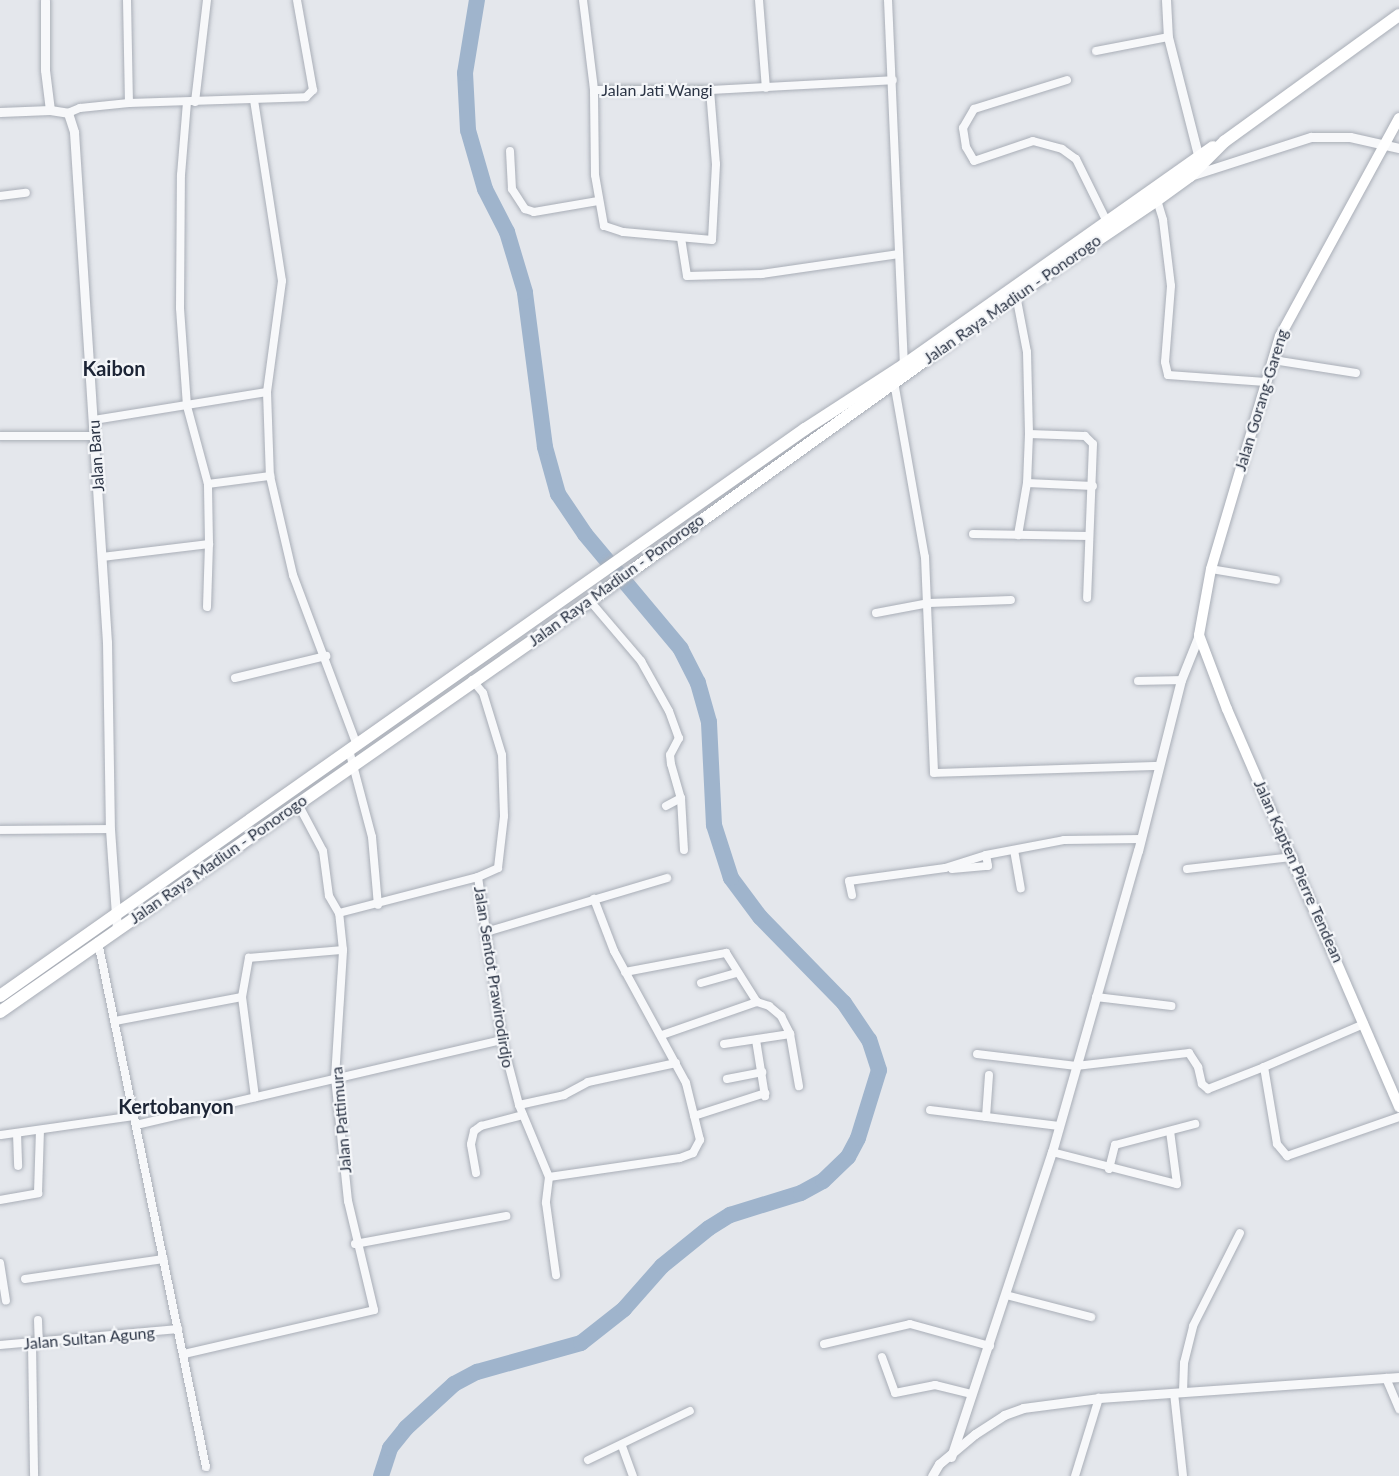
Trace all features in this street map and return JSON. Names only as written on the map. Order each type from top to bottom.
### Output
[{"type":"highway","name":"Jalan Raya Madiun - Ponorogo","points":[[764,466],[894,382],[1016,295],[1198,155],[1225,141],[1399,15]]},
{"type":"highway","name":"Jalan Raya Madiun - Ponorogo","points":[[1,1008],[98,942],[116,922],[353,748],[514,634],[684,524],[904,365],[1108,225],[1157,200],[1190,176],[1225,141]]},
{"type":"highway","name":"Jalan Raya Madiun - Ponorogo","points":[[0,996],[298,804],[472,680],[524,646],[595,605],[684,524]]},
{"type":"highway","points":[[514,634],[524,646]]},
{"type":"main road","name":"Jalan Gorang-Gareng","points":[[1199,635],[1211,569],[1266,382],[1289,315],[1399,118]]},
{"type":"main road","name":"Jalan Kapten Pierre Tendean","points":[[1199,635],[1227,709],[1293,857],[1399,1107]]},
{"type":"street","points":[[45,0],[45,70],[50,110]]},
{"type":"street","points":[[127,0],[129,103]]},
{"type":"street","points":[[207,0],[181,175],[180,308],[187,406],[208,484],[207,607]]},
{"type":"street","points":[[0,112],[50,110],[68,113],[80,108],[129,103],[254,100],[312,94],[297,0]]},
{"type":"street","points":[[583,0],[594,90]]},
{"type":"street","points":[[759,0],[766,88]]},
{"type":"street","points":[[888,0],[904,365]]},
{"type":"street","points":[[1166,0],[1168,38],[1198,155]]},
{"type":"street","points":[[1096,51],[1168,38]]},
{"type":"street","name":"Jalan Jati Wangi","points":[[710,90],[716,164],[710,242],[608,229],[602,223],[598,201],[594,90],[710,90],[893,80]]},
{"type":"street","points":[[1066,80],[974,109],[963,128],[966,147],[974,161],[1033,141],[1062,149],[1076,159],[1108,225]]},
{"type":"street","points":[[254,100],[282,281],[267,392],[270,476],[282,540],[326,656],[353,748],[353,765],[372,837],[378,905]]},
{"type":"street","name":"Jalan Baru","points":[[68,113],[74,132],[95,436],[102,556],[110,829],[116,922]]},
{"type":"street","points":[[1190,176],[1311,137],[1350,137],[1399,148]]},
{"type":"street","points":[[510,151],[512,189],[525,209],[534,212],[598,201]]},
{"type":"street","points":[[0,196],[26,193]]},
{"type":"street","points":[[1157,200],[1163,220],[1171,286],[1165,352],[1168,375],[1266,382]]},
{"type":"street","points":[[681,238],[687,276],[762,274],[899,254]]},
{"type":"street","points":[[1016,295],[1027,352],[1029,434],[1027,483],[1018,535]]},
{"type":"street","points":[[1273,360],[1356,373]]},
{"type":"street","points":[[894,382],[925,557],[929,603],[935,774],[1158,766]]},
{"type":"street","points":[[94,420],[267,392]]},
{"type":"street","points":[[1029,434],[1085,436],[1090,440],[1094,451],[1087,598]]},
{"type":"street","points":[[0,436],[95,436]]},
{"type":"street","points":[[208,484],[270,476]]},
{"type":"street","points":[[1027,483],[1093,486]]},
{"type":"street","points":[[973,534],[1089,536]]},
{"type":"street","points":[[102,556],[209,544]]},
{"type":"street","points":[[1211,569],[1276,580]]},
{"type":"street","points":[[876,613],[929,603],[1011,600]]},
{"type":"street","points":[[595,605],[641,661],[669,711],[678,738],[670,754],[681,798],[684,850]]},
{"type":"street","points":[[951,1457],[971,1394],[990,1346],[1052,1152],[1141,839],[1180,680],[1199,635]]},
{"type":"street","points":[[235,678],[326,656]]},
{"type":"street","points":[[339,913],[378,905],[478,877],[498,868],[503,844],[503,778],[494,724],[483,693],[472,680]]},
{"type":"street","points":[[1138,681],[1180,680]]},
{"type":"street","points":[[666,806],[681,798]]},
{"type":"street","name":"Jalan Pattimura","points":[[184,1354],[373,1312],[374,1306],[355,1244],[335,1078],[343,931],[339,913],[329,896],[323,851],[298,804]]},
{"type":"street","points":[[0,830],[110,829]]},
{"type":"street","points":[[852,895],[849,881],[945,868],[987,866],[986,855],[1064,840],[1141,839]]},
{"type":"street","points":[[1014,850],[1021,888]]},
{"type":"street","points":[[1187,869],[1293,857]]},
{"type":"street","name":"Jalan Sentot Prawirodirdjo","points":[[478,877],[501,1040],[519,1105],[549,1177]]},
{"type":"street","points":[[486,932],[667,878]]},
{"type":"street","points":[[556,1275],[546,1203],[549,1177],[680,1158],[693,1152],[700,1140],[676,1063],[625,972],[594,899]]},
{"type":"street","points":[[98,942],[206,1467]]},
{"type":"street","points":[[255,1097],[242,997],[249,958],[343,950]]},
{"type":"street","points":[[625,972],[726,953],[737,974],[757,1002],[769,1006],[781,1016],[790,1035],[799,1086]]},
{"type":"street","points":[[701,983],[737,974]]},
{"type":"street","points":[[115,1021],[242,997]]},
{"type":"street","points":[[1096,997],[1171,1006]]},
{"type":"street","points":[[662,1035],[757,1002]]},
{"type":"street","points":[[977,1054],[1076,1066],[1189,1053],[1198,1067],[1202,1084],[1208,1089],[1364,1024]]},
{"type":"street","points":[[724,1044],[790,1035]]},
{"type":"street","points":[[1,1135],[135,1121],[255,1097],[501,1040]]},
{"type":"street","points":[[694,1116],[765,1094],[756,1040]]},
{"type":"street","points":[[519,1105],[564,1095],[588,1082],[676,1063]]},
{"type":"street","points":[[1264,1067],[1274,1130],[1283,1154],[1399,1117]]},
{"type":"street","points":[[727,1079],[762,1072]]},
{"type":"street","points":[[986,1117],[989,1075]]},
{"type":"street","points":[[930,1110],[1059,1126]]},
{"type":"street","points":[[476,1173],[471,1144],[474,1131],[481,1126],[523,1116]]},
{"type":"street","points":[[1109,1169],[1115,1145],[1195,1124]]},
{"type":"street","points":[[0,1200],[38,1193],[40,1130]]},
{"type":"street","points":[[1052,1152],[1109,1169],[1177,1184],[1170,1131]]},
{"type":"street","points":[[17,1133],[18,1167]]},
{"type":"street","points":[[355,1244],[506,1216]]},
{"type":"street","points":[[1183,1476],[1179,1392],[1184,1363],[1193,1326],[1240,1233]]},
{"type":"street","points":[[25,1279],[164,1260]]},
{"type":"street","points":[[0,1263],[6,1301]]},
{"type":"street","points":[[1006,1295],[1091,1317]]},
{"type":"street","points":[[34,1476],[35,1343],[38,1320]]},
{"type":"street","points":[[824,1344],[910,1324],[990,1346]]},
{"type":"street","name":"Jalan Sultan Agung","points":[[0,1343],[35,1343],[178,1329]]},
{"type":"street","points":[[882,1357],[895,1392],[935,1385],[971,1394]]},
{"type":"street","points":[[932,1476],[951,1457],[1004,1415],[1032,1406],[1100,1398],[1399,1377]]},
{"type":"street","points":[[1386,1378],[1399,1408]]},
{"type":"street","points":[[1075,1476],[1100,1398]]},
{"type":"street","points":[[588,1460],[622,1446],[690,1412]]},
{"type":"street","points":[[622,1446],[633,1476]]},
{"type":"waterway","points":[[381,1476],[390,1448],[406,1428],[454,1384],[477,1372],[581,1343],[624,1309],[662,1266],[709,1228],[730,1215],[801,1193],[823,1181],[848,1157],[858,1138],[879,1070],[869,1040],[844,1003],[760,917],[731,878],[714,825],[709,722],[698,683],[681,649],[585,534],[558,494],[545,447],[525,292],[507,232],[485,189],[468,130],[465,73],[477,0]]},
{"type":"district","name":"Kaibon","points":[[114,368]]},
{"type":"district","name":"Kertobanyon","points":[[176,1106]]}]
